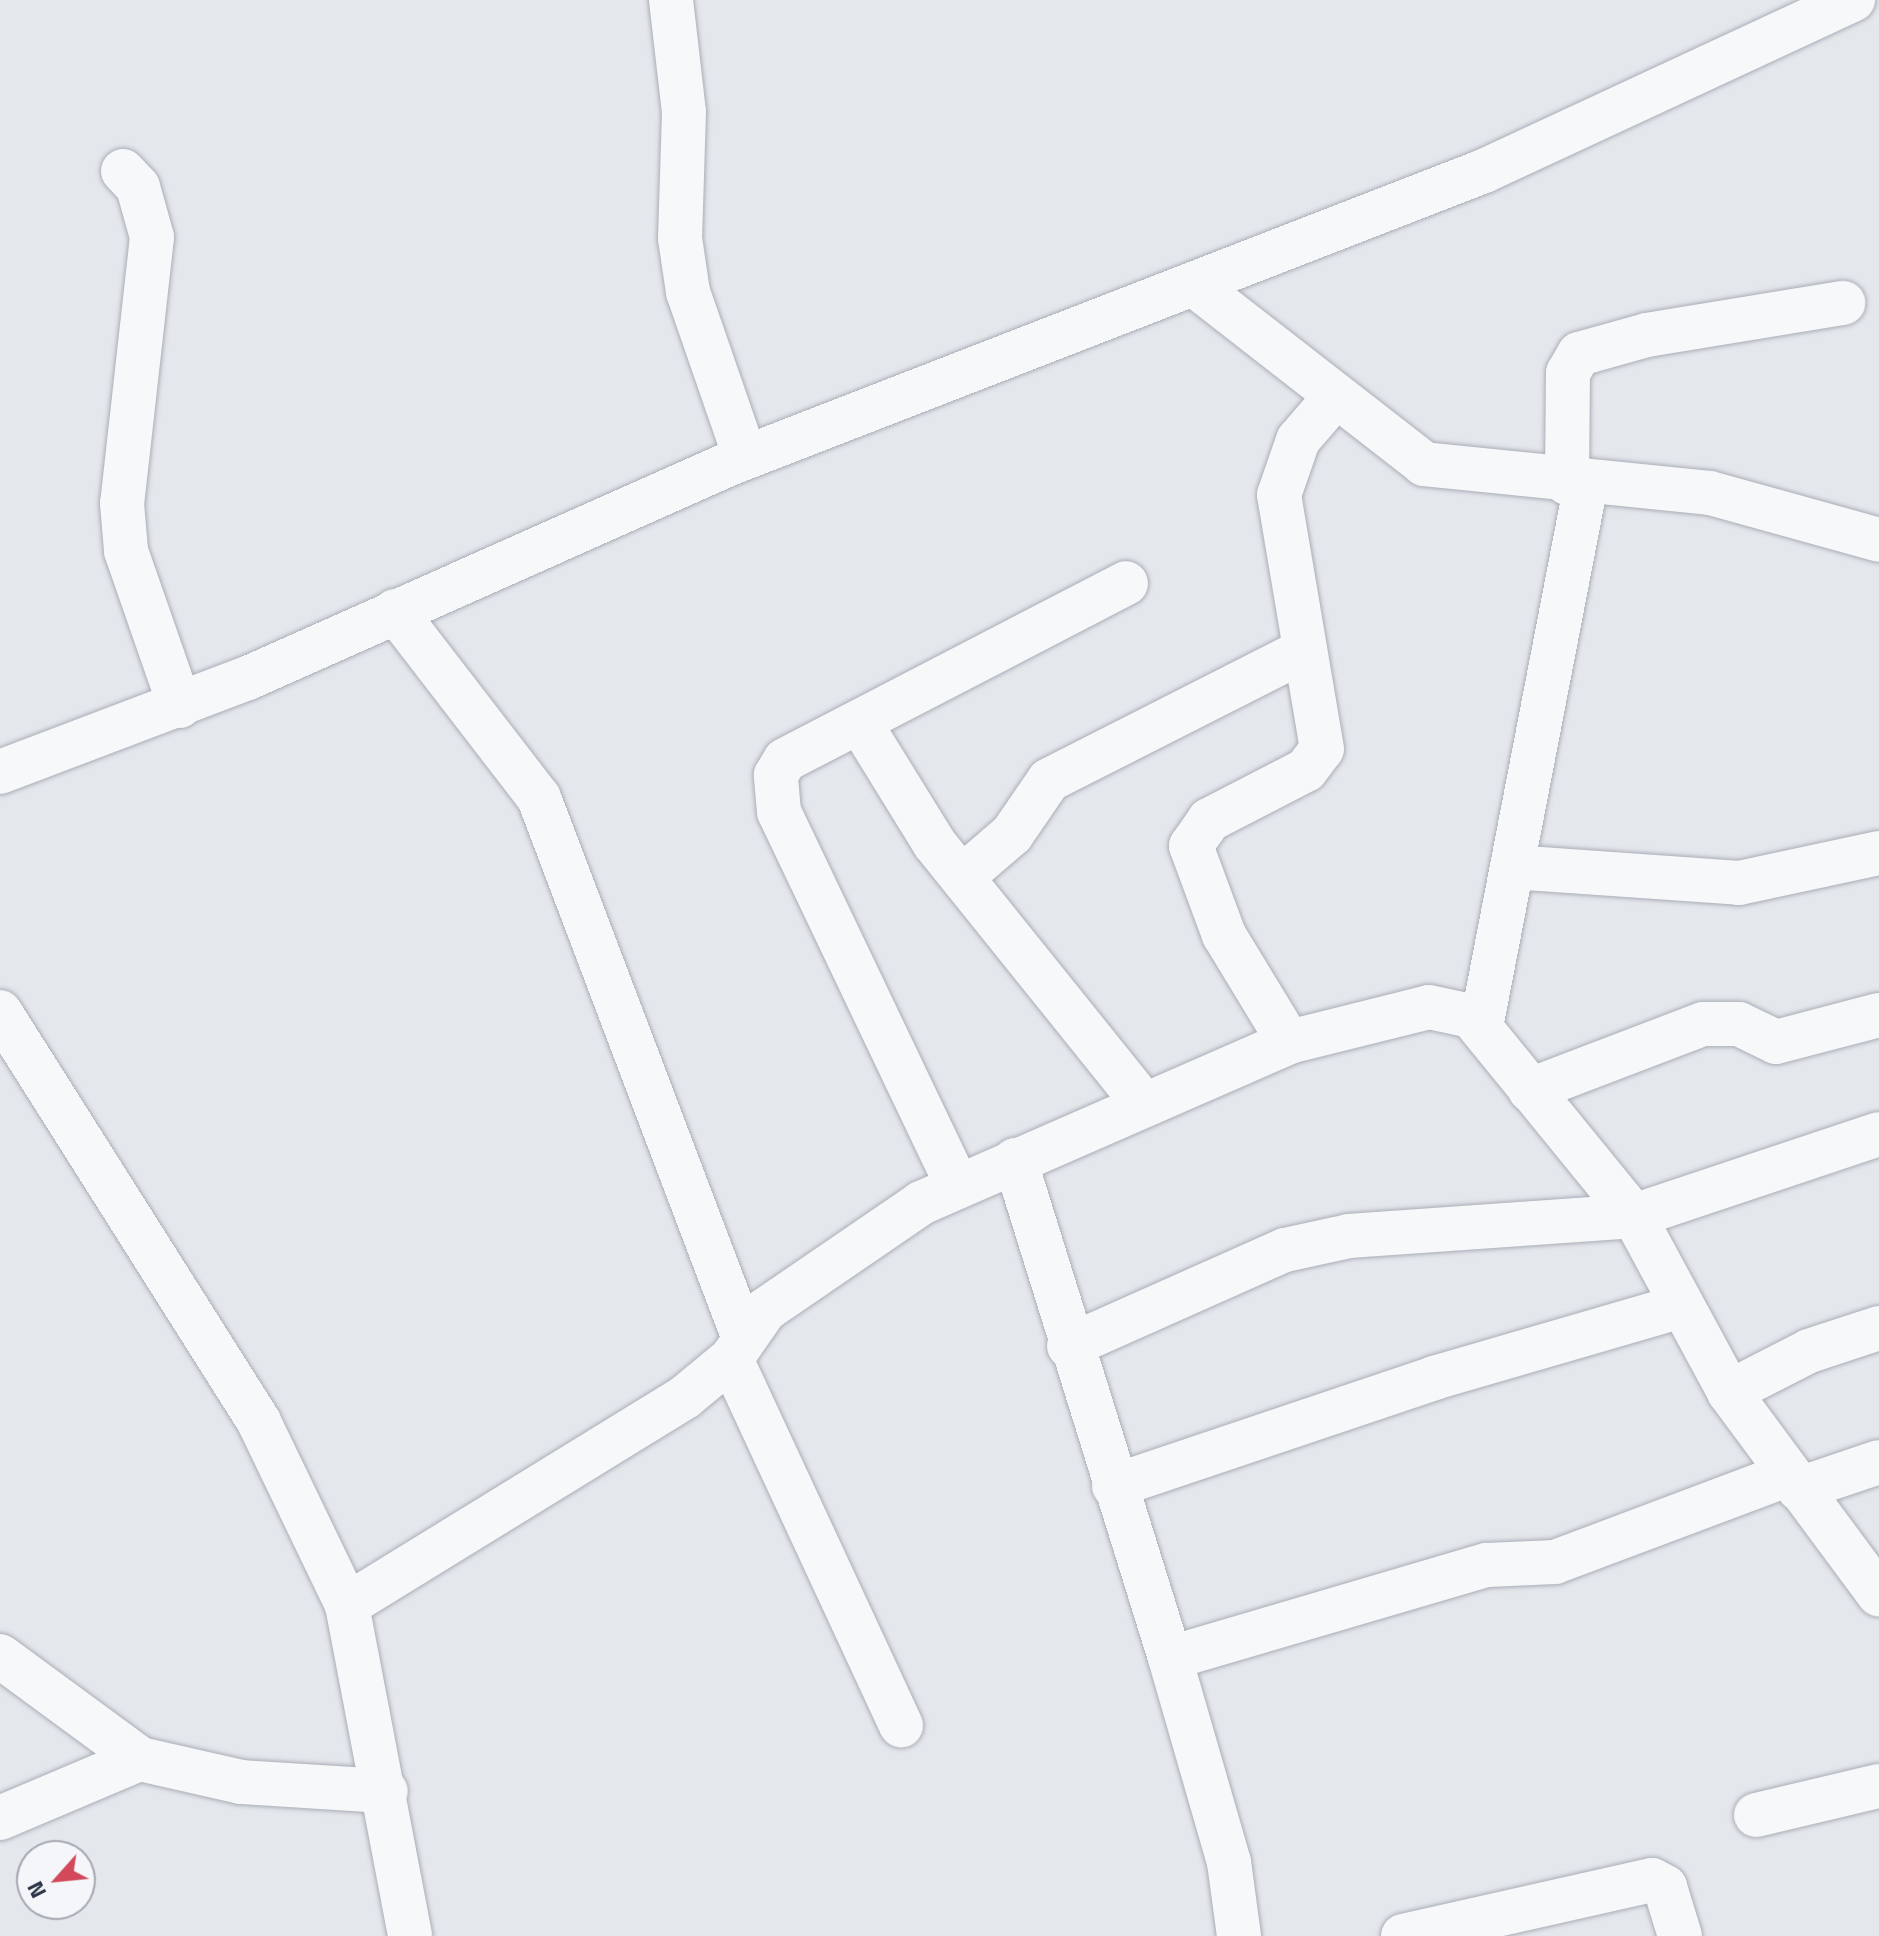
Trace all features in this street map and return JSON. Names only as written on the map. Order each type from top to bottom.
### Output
[{"type":"street","points":[[671,0],[684,112],[680,238],[688,292],[745,457]]},
{"type":"street","points":[[0,772],[180,706],[745,457],[1197,287],[1581,130],[1853,0]]},
{"type":"street","points":[[123,171],[138,187],[152,237],[122,503],[126,551],[180,706]]},
{"type":"street","points":[[1197,287],[1424,464],[1576,484],[1710,493],[1879,540]]},
{"type":"street","points":[[1481,1027],[1512,867],[1576,484],[1568,373],[1579,354],[1647,335],[1843,303]]},
{"type":"street","points":[[1289,1042],[1224,935],[1191,846],[1209,820],[1317,761],[1322,749],[1279,495],[1298,440],[1335,397]]},
{"type":"street","points":[[957,1185],[779,812],[776,775],[785,760],[1126,583]]},
{"type":"street","points":[[395,611],[539,798],[737,1347],[901,1725]]},
{"type":"street","points":[[962,877],[1012,834],[1049,780],[1305,650]]},
{"type":"street","points":[[860,723],[962,877],[1142,1102]]},
{"type":"street","points":[[1512,867],[1739,883],[1879,853]]},
{"type":"street","points":[[347,1605],[685,1397],[737,1347],[765,1310],[957,1185],[1142,1102],[1289,1042],[1404,1008],[1453,1011],[1481,1027],[1634,1216],[1679,1307],[1729,1392],[1879,1595]]},
{"type":"street","points":[[0,1012],[259,1422],[347,1605],[386,1791],[410,1936]]},
{"type":"street","points":[[1530,1090],[1703,1024],[1739,1024],[1776,1042],[1879,1015]]},
{"type":"street","points":[[1069,1346],[1285,1250],[1349,1236],[1634,1216],[1879,1134]]},
{"type":"street","points":[[1015,1160],[1069,1346],[1170,1658],[1229,1862],[1239,1936]]},
{"type":"street","points":[[1114,1486],[1434,1378],[1679,1307]]},
{"type":"street","points":[[1729,1392],[1809,1351],[1879,1328]]},
{"type":"street","points":[[1170,1658],[1487,1565],[1555,1562],[1793,1482],[1879,1462]]},
{"type":"street","points":[[0,1656],[140,1759],[227,1780],[386,1791]]},
{"type":"street","points":[[0,1818],[140,1759]]},
{"type":"street","points":[[1756,1815],[1879,1786]]},
{"type":"street","points":[[1403,1936],[1652,1880],[1665,1887],[1680,1936]]}]
